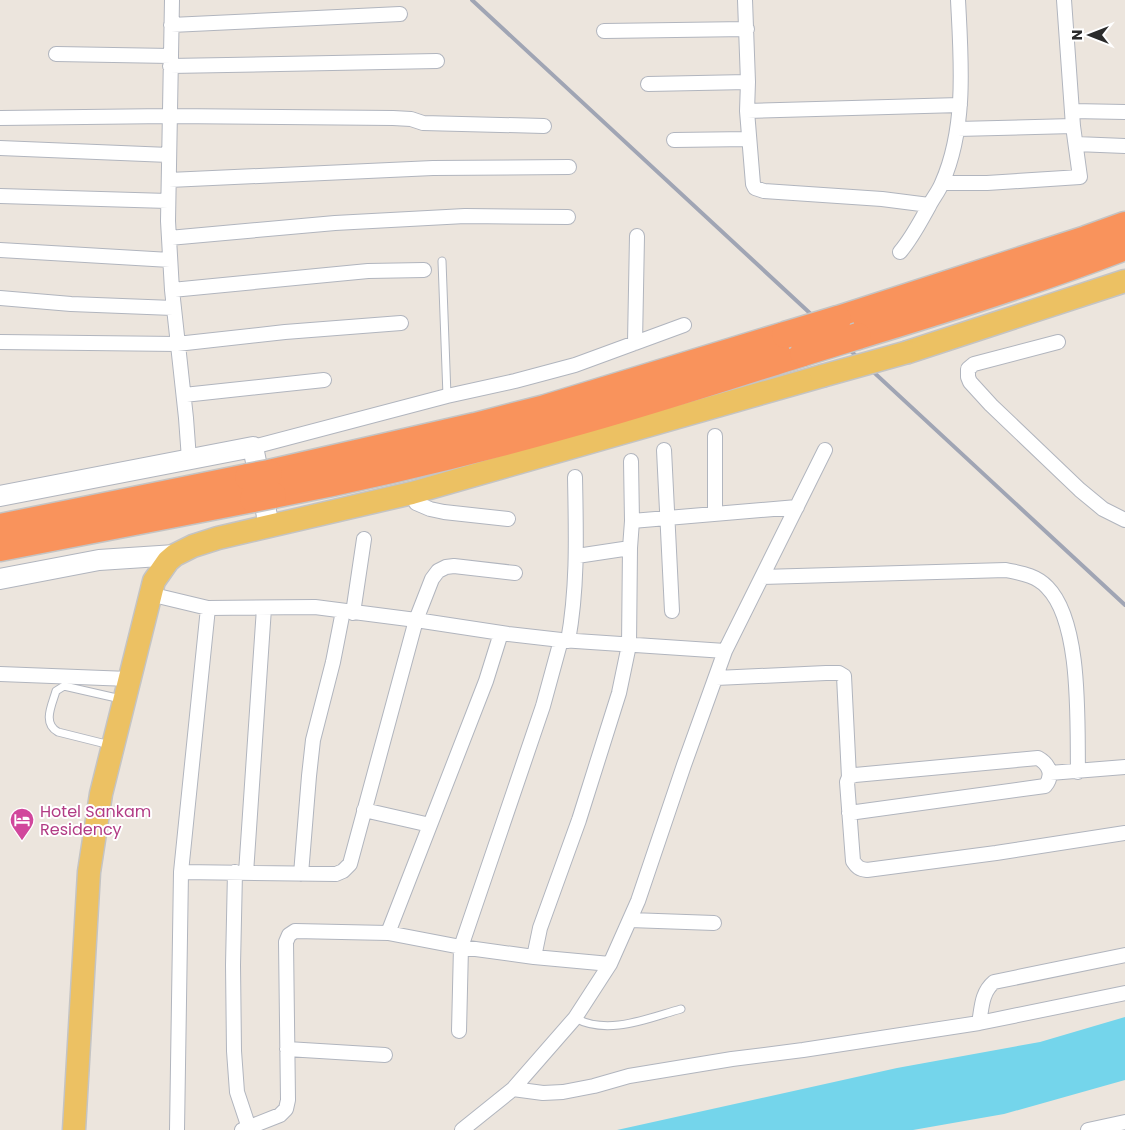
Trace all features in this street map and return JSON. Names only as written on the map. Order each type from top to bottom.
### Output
[{"type":"highway","points":[[0,548],[261,486],[545,408],[838,319],[1125,225]]},
{"type":"highway","points":[[0,527],[261,486],[345,481],[472,451],[566,426],[963,305],[1125,247]]},
{"type":"main road","points":[[74,1130],[89,872],[101,794],[154,581],[171,558],[201,543],[412,492],[908,352],[1125,281]]},
{"type":"main road","points":[[87,1130],[100,892],[109,826],[171,558]]},
{"type":"street","points":[[172,0],[169,116],[169,238],[173,308],[184,395],[189,459]]},
{"type":"street","points":[[745,0],[748,82],[747,111],[753,184],[755,188],[759,190],[882,199],[929,205]]},
{"type":"street","points":[[900,252],[916,231],[942,183],[951,159],[960,105],[958,0]]},
{"type":"street","points":[[942,183],[987,183],[1080,177],[1073,126],[1064,0]]},
{"type":"street","points":[[171,25],[400,14]]},
{"type":"street","points":[[604,31],[747,29]]},
{"type":"street","points":[[56,54],[171,61],[437,61]]},
{"type":"street","points":[[648,84],[748,82]]},
{"type":"street","points":[[747,111],[960,105]]},
{"type":"street","points":[[1072,111],[1125,112]]},
{"type":"street","points":[[0,118],[169,116],[393,118],[439,124],[544,126]]},
{"type":"street","points":[[957,128],[1073,126]]},
{"type":"street","points":[[674,140],[749,139]]},
{"type":"street","points":[[1076,144],[1125,146]]},
{"type":"street","points":[[0,148],[169,154]]},
{"type":"street","points":[[169,180],[434,168],[569,168]]},
{"type":"street","points":[[0,196],[168,202]]},
{"type":"street","points":[[169,238],[335,223],[466,216],[568,217]]},
{"type":"street","points":[[634,343],[638,236]]},
{"type":"street","points":[[0,250],[170,260]]},
{"type":"street","points":[[172,290],[368,271],[424,270]]},
{"type":"street","points":[[0,298],[71,304],[173,308]]},
{"type":"street","points":[[0,342],[177,344],[285,332],[401,323]]},
{"type":"street","points":[[0,496],[253,447],[447,396],[516,381],[575,365],[684,326]]},
{"type":"street","points":[[1058,342],[974,364],[968,369],[970,382],[991,405],[1080,490],[1103,509],[1125,520]]},
{"type":"street","points":[[184,395],[324,380]]},
{"type":"street","points":[[715,436],[715,514]]},
{"type":"street","points":[[253,447],[269,526]]},
{"type":"street","points":[[664,450],[672,611]]},
{"type":"street","points":[[462,1130],[513,1089],[575,1018],[610,964],[638,901],[725,652],[825,450]]},
{"type":"street","points":[[534,957],[540,928],[576,829],[619,694],[629,645],[632,521],[631,461]]},
{"type":"street","points":[[459,1031],[461,947],[574,611],[577,556],[575,477]]},
{"type":"street","points":[[412,492],[416,503],[430,509],[508,519]]},
{"type":"street","points":[[632,521],[797,507]]},
{"type":"street","points":[[301,874],[308,776],[313,740],[348,612],[364,539]]},
{"type":"street","points":[[577,556],[630,548]]},
{"type":"street","points":[[0,579],[99,560],[171,558]]},
{"type":"street","points":[[181,872],[336,874],[343,871],[350,864],[416,620],[432,579],[438,571],[454,566],[515,573]]},
{"type":"street","points":[[762,577],[1006,570],[1027,574],[1047,586],[1061,606],[1068,624],[1074,661],[1078,772]]},
{"type":"street","points":[[162,597],[208,608],[315,607],[564,640],[725,652]]},
{"type":"street","points":[[177,1130],[181,872],[208,608]]},
{"type":"street","points":[[264,608],[233,965],[234,1051],[237,1092],[245,1129],[280,1115],[286,1109],[288,1100],[286,942],[289,935],[295,931],[388,933],[461,947],[534,957],[610,964]]},
{"type":"street","points":[[388,933],[486,681],[501,633]]},
{"type":"street","points":[[716,678],[826,672],[839,672],[844,676],[849,777],[847,782],[853,860],[856,866],[861,869],[996,853],[1125,834]]},
{"type":"street","points":[[0,674],[127,690]]},
{"type":"street","points":[[849,777],[1029,757],[1038,758],[1045,762],[1050,773],[1045,786],[1038,788],[849,813]]},
{"type":"street","points":[[1050,773],[1125,767]]},
{"type":"street","points":[[364,810],[430,825]]},
{"type":"street","points":[[630,920],[714,923]]},
{"type":"street","points":[[979,1024],[984,995],[988,987],[994,982],[1125,955]]},
{"type":"street","points":[[513,1089],[543,1093],[563,1092],[630,1076],[732,1059],[979,1024],[1125,993]]},
{"type":"street","points":[[287,1050],[385,1055]]},
{"type":"street","points":[[1088,1130],[1125,1122]]},
{"type":"lane","points":[[442,261],[447,396]]},
{"type":"lane","points":[[113,746],[58,732],[52,729],[48,720],[56,691],[64,686],[127,690]]},
{"type":"lane","points":[[575,1018],[593,1026],[618,1025],[681,1009]]},
{"type":"water","points":[[1125,1017],[1125,1080],[1004,1114],[913,1130],[617,1130],[897,1068],[1040,1042]]},
{"type":"railway","points":[[472,0],[1125,605]]},
{"type":"place","name":"Hotel Sankam Residency","points":[[22,841]]}]
